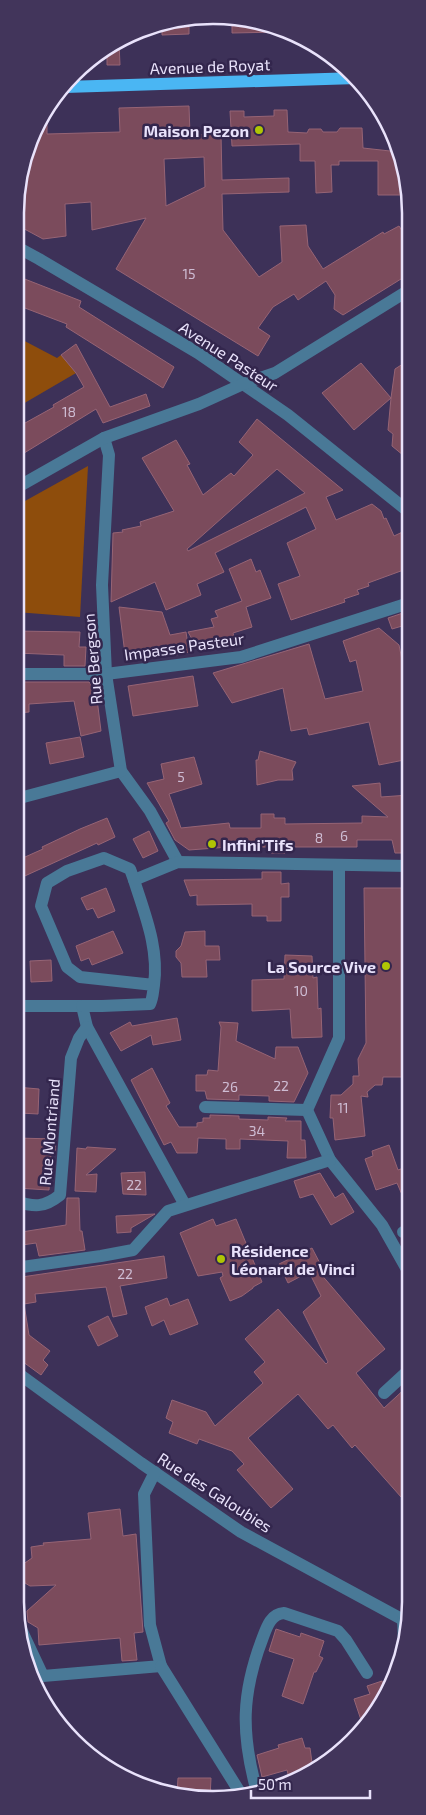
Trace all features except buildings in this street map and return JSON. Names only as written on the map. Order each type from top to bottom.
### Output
[{"type":"main road","name":"Avenue de Royat","points":[[72,87],[346,78]]},
{"type":"street","name":"Avenue Pasteur","points":[[24,251],[198,353],[288,415],[402,506]]},
{"type":"street","points":[[24,483],[104,438],[199,404],[243,384],[275,373],[402,294]]},
{"type":"street","name":"Rue Bergson","points":[[104,438],[109,455],[102,585],[106,674],[121,771],[150,811],[178,862]]},
{"type":"street","name":"Impasse Pasteur","points":[[24,674],[106,674],[242,657],[402,605]]},
{"type":"street","points":[[24,797],[121,771]]},
{"type":"street","points":[[24,1006],[150,1004],[152,1000],[154,985],[156,968],[154,945],[134,880],[130,869],[104,858],[67,871],[47,883],[41,906],[67,967],[80,977],[154,985]]},
{"type":"street","points":[[134,880],[178,862],[402,866]]},
{"type":"street","points":[[339,866],[338,1038],[307,1110],[330,1160],[382,1225],[402,1261]]},
{"type":"street","points":[[82,1006],[87,1027],[185,1205]]},
{"type":"street","name":"Rue Montriand","points":[[24,1204],[48,1204],[60,1195],[72,1058],[79,1038],[87,1027]]},
{"type":"street","points":[[205,1107],[307,1110]]},
{"type":"street","points":[[24,1267],[133,1250],[168,1212],[330,1160]]},
{"type":"street","points":[[384,1393],[402,1376]]},
{"type":"street","name":"Rue des Galoubies","points":[[24,1377],[241,1532],[402,1619]]},
{"type":"street","points":[[155,1472],[144,1494],[150,1626],[160,1666],[238,1790]]},
{"type":"street","points":[[256,1787],[246,1746],[245,1718],[247,1691],[253,1663],[273,1617],[284,1613],[338,1631],[367,1673]]},
{"type":"street","points":[[29,1645],[43,1676],[160,1666]]},
{"type":"shaded area","points":[[24,341],[57,358],[61,355],[76,373],[24,403]]},
{"type":"shaded area","points":[[88,466],[80,617],[24,613],[24,502]]},
{"type":"place","name":"Maison Pezon","points":[[259,130]]},
{"type":"place","name":"Infini'Tifs","points":[[212,844]]},
{"type":"place","name":"La Source Vive","points":[[386,966]]},
{"type":"place","name":"Résidence Léonard de Vinci","points":[[221,1259]]}]
